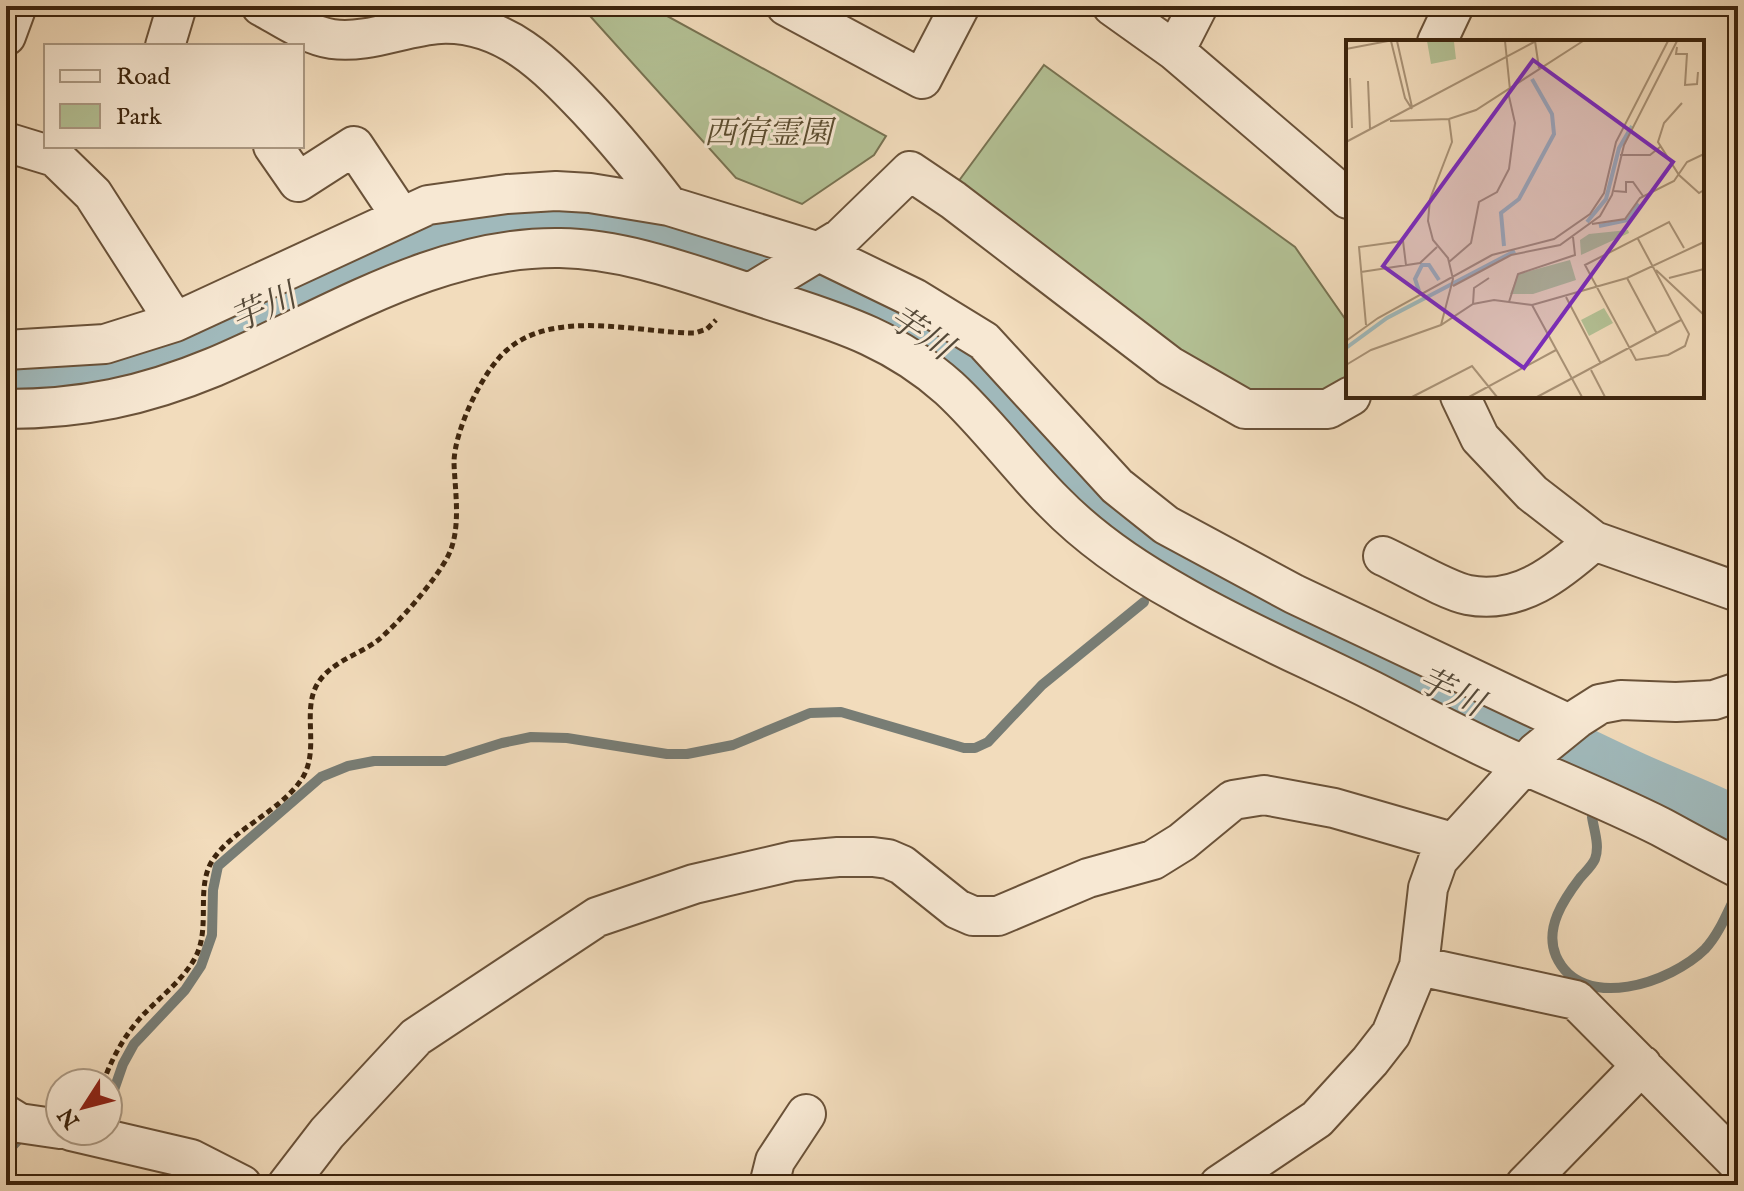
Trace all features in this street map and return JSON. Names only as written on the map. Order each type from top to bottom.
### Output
[{"type":"street","points":[[6,36],[17,6]]},
{"type":"street","points":[[166,44],[177,6]]},
{"type":"street","points":[[261,6],[304,39],[353,39],[423,27],[460,25],[507,38],[538,59],[562,82],[630,154],[669,206]]},
{"type":"street","points":[[786,6],[922,79],[960,6]]},
{"type":"street","points":[[1112,6],[1175,51],[1346,197]]},
{"type":"street","points":[[1175,51],[1198,6]]},
{"type":"street","points":[[1438,40],[1454,6]]},
{"type":"street","points":[[6,142],[55,157],[93,194],[175,322]]},
{"type":"street","points":[[274,148],[298,182],[354,146],[400,215]]},
{"type":"street","points":[[760,288],[841,238],[910,171],[953,200],[1170,366],[1245,409],[1328,409],[1347,398]]},
{"type":"street","points":[[6,350],[105,344],[175,322],[400,215],[428,205],[543,191],[590,193],[669,206],[901,291],[984,341],[1117,486],[1166,525],[1294,594],[1567,726]]},
{"type":"street","points":[[6,409],[78,406],[118,400],[151,390],[216,366],[409,278],[503,252],[557,248],[600,251],[760,288],[854,327],[903,353],[950,389],[1075,522],[1101,544],[1151,577],[1244,629],[1530,758],[1689,845],[1738,868]]},
{"type":"street","points":[[1461,398],[1480,438],[1532,493],[1594,541],[1738,592]]},
{"type":"street","points":[[1383,556],[1465,595],[1498,598],[1553,576],[1594,541]]},
{"type":"street","points":[[1219,1185],[1323,1113],[1391,1034],[1419,966],[1431,876],[1438,860],[1530,758],[1591,708],[1610,701],[1703,701],[1725,698],[1738,692]]},
{"type":"street","points":[[287,1185],[327,1133],[416,1037],[597,917],[694,884],[793,861],[873,857],[902,865],[957,909],[973,916],[998,916],[1088,878],[1153,860],[1182,842],[1227,803],[1241,797],[1264,795],[1334,808],[1452,842]]},
{"type":"street","points":[[1419,966],[1576,1000],[1738,1163]]},
{"type":"street","points":[[1525,1185],[1642,1065]]},
{"type":"street","points":[[769,1185],[775,1161],[806,1114]]},
{"type":"street","points":[[10,1125],[44,1128]]},
{"type":"street","points":[[124,1143],[191,1159],[242,1185]]},
{"type":"path","points":[[111,1067],[125,1038],[197,954],[203,933],[206,876],[211,862],[221,849],[293,788],[304,774],[311,750],[313,697],[319,681],[338,664],[376,642],[419,596],[446,560],[453,540],[457,441],[475,398],[497,361],[520,340],[542,329],[567,326],[684,333],[702,331],[760,288]]},
{"type":"green space","name":"西宿霊園","points":[[581,6],[649,6],[886,136],[874,155],[802,204],[736,178]]},
{"type":"green space","points":[[1044,65],[1295,247],[1346,320],[1346,396],[1245,409],[958,182]]},
{"type":"waterway","name":"芋川","points":[[6,374],[88,370],[168,350],[403,245],[485,222],[526,216],[569,215],[627,222],[664,231],[795,272],[900,317],[965,358],[996,384],[1100,497],[1171,553],[1242,591],[1520,726],[1738,827]]},
{"type":"waterway","points":[[1178,574],[1190,563]]},
{"type":"waterway","points":[[122,1067],[134,1044],[185,990],[201,966],[212,935],[213,890],[218,866],[321,777],[348,766],[374,761],[445,761],[531,737],[567,738],[667,754],[687,754],[733,745],[810,713],[841,712],[964,748],[975,748],[988,742],[1042,685],[1144,602]]},
{"type":"waterway","points":[[1576,754],[1579,764]]},
{"type":"waterway","points":[[1592,817],[1597,843],[1595,859],[1562,905],[1552,935],[1556,956],[1569,974],[1586,984],[1606,988],[1628,987],[1650,981],[1690,961],[1715,936],[1738,891]]},
{"type":"waterway","points":[[6,1153],[19,1139]]}]
